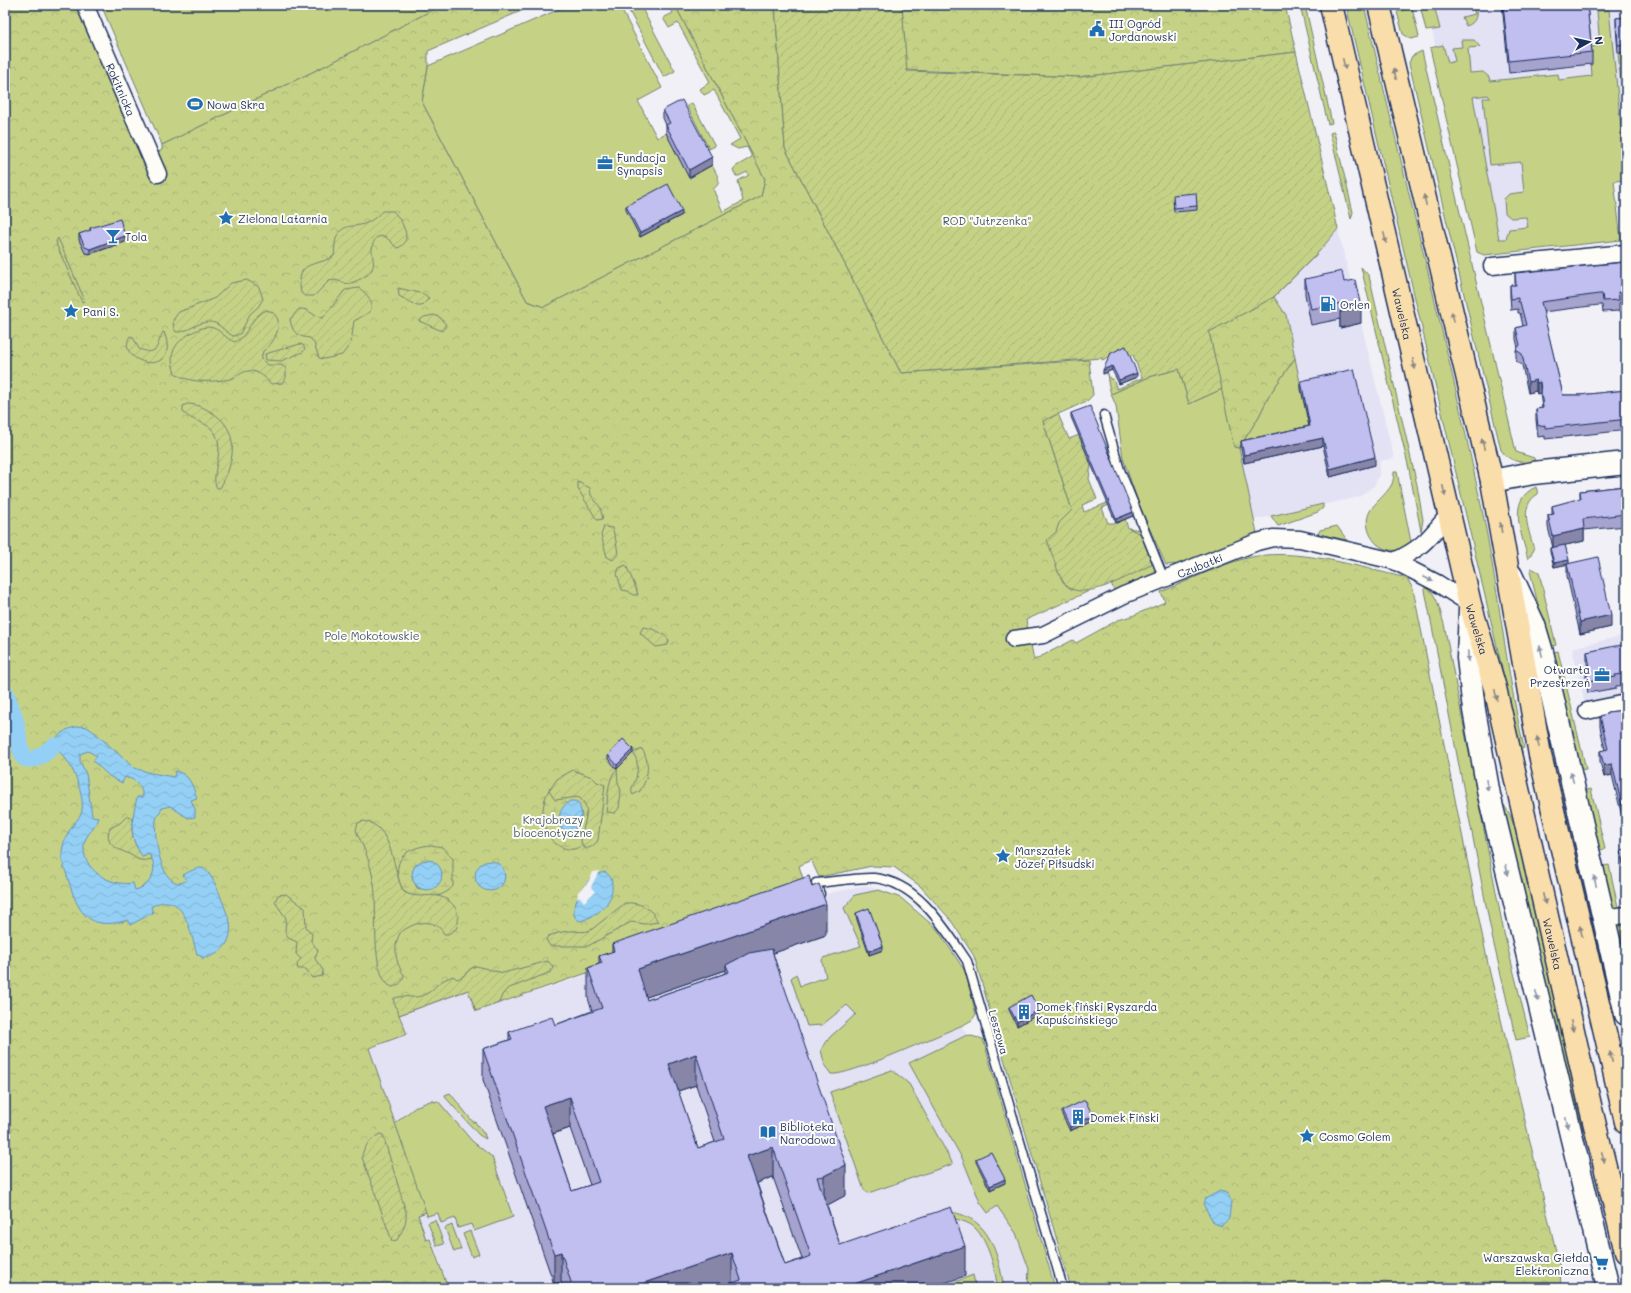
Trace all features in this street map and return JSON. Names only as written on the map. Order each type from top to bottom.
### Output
[{"type":"main road","name":"Wawelska","points":[[1331,5],[1470,604],[1496,695],[1590,1105],[1626,1252]]},
{"type":"main road","points":[[1379,5],[1492,482],[1540,755],[1626,1122]]},
{"type":"main road","points":[[1492,482],[1533,473],[1626,463]]},
{"type":"main road","points":[[1507,567],[1534,625],[1575,789],[1603,918],[1626,1014]]},
{"type":"main road","points":[[1470,604],[1468,658],[1474,710],[1483,766],[1606,1286]]},
{"type":"street","name":"Rokitnicka","points":[[85,5],[158,174]]},
{"type":"street","points":[[1492,266],[1626,253]]},
{"type":"street","points":[[1394,561],[1422,546],[1449,514]]},
{"type":"street","name":"Czubatki","points":[[1014,639],[1043,635],[1124,595],[1256,542],[1273,538],[1300,539],[1394,561],[1437,583],[1470,604]]},
{"type":"street","points":[[1587,711],[1626,703]]},
{"type":"street","points":[[1603,918],[1626,915]]},
{"type":"lane","points":[[1104,415],[1120,470],[1164,579]]},
{"type":"lane","name":"Leszowa","points":[[821,898],[816,883],[874,878],[890,882],[909,892],[937,917],[967,961],[1063,1288]]},
{"type":"shaded area","points":[[1426,5],[1626,5],[1626,180],[1614,181],[1621,240],[1484,255]]},
{"type":"shaded area","points":[[1338,229],[1394,458],[1380,461],[1379,475],[1374,486],[1359,497],[1254,520],[1239,448],[1310,432],[1286,315],[1274,297],[1316,255]]},
{"type":"shaded area","points":[[1626,635],[1626,695],[1585,704],[1572,648]]},
{"type":"shaded area","points":[[867,886],[887,893],[967,1035],[978,1038],[1044,1288],[448,1288],[431,1239],[426,1240],[417,1215],[426,1211],[369,1048],[407,1034],[399,1015],[468,990],[477,1011],[826,896],[829,893]]},
{"type":"green space","name":"Pole Mokotowskie","points":[[5,5],[76,5],[142,160],[162,150],[162,145],[331,63],[442,5],[535,5],[428,51],[428,66],[422,102],[527,301],[544,307],[761,196],[765,179],[675,5],[775,5],[785,148],[901,373],[1089,360],[1093,395],[1087,401],[1043,421],[1072,510],[1089,591],[1026,620],[1034,660],[1073,640],[1076,643],[1118,620],[1132,616],[1165,602],[1161,592],[1212,570],[1243,559],[1263,555],[1304,556],[1347,563],[1407,578],[1413,589],[1489,969],[1560,1268],[1561,1288],[1071,1288],[974,956],[950,919],[920,886],[894,867],[872,866],[819,877],[811,860],[799,866],[809,897],[476,1011],[468,990],[399,1015],[407,1034],[369,1048],[426,1212],[418,1215],[426,1240],[430,1239],[448,1288],[5,1288]]},
{"type":"green space","name":"Nowa Skra","points":[[101,5],[442,5],[331,63],[162,145]]},
{"type":"green space","name":"Fundacja Synapsis","points":[[569,5],[619,5],[662,88],[638,101],[657,138],[666,133],[676,152],[675,155],[677,154],[689,177],[712,165],[719,181],[713,189],[723,212],[743,201],[738,181],[749,175],[747,172],[736,176],[733,170],[735,167],[752,157],[747,147],[738,149],[730,145],[740,139],[714,90],[704,95],[700,89],[710,82],[678,23],[669,28],[663,18],[673,13],[669,5],[675,5],[765,179],[761,196],[544,307],[527,301],[422,102],[428,66]]},
{"type":"green space","points":[[626,5],[640,5],[675,71],[664,77]]},
{"type":"green space","name":"ROD \"Jutrzenka\"","points":[[775,5],[902,5],[907,71],[1080,77],[1296,52],[1338,229],[1316,255],[1274,297],[1209,332],[1222,389],[1189,404],[1179,369],[1149,377],[1111,394],[1107,372],[1110,379],[1113,379],[1117,389],[1142,378],[1133,355],[1128,355],[1126,350],[1102,360],[1102,358],[901,373],[785,148]]},
{"type":"green space","name":"III Ogród Jordanowski","points":[[902,5],[1285,5],[1296,52],[1080,77],[906,70]]},
{"type":"green space","points":[[1300,5],[1305,5],[1332,123],[1328,124]]},
{"type":"green space","points":[[1346,5],[1364,5],[1438,314],[1467,438],[1492,562],[1517,717],[1524,748],[1521,749]]},
{"type":"green space","points":[[1420,5],[1434,5],[1440,29],[1426,31]]},
{"type":"green space","points":[[1472,5],[1476,5],[1476,18],[1470,25],[1466,26],[1462,17],[1475,14]]},
{"type":"green space","points":[[1412,8],[1419,37],[1411,39],[1403,34],[1397,12]]},
{"type":"green space","points":[[1609,10],[1626,177],[1626,180],[1614,181],[1621,240],[1484,255],[1477,252],[1430,48],[1443,45],[1448,63],[1455,61],[1452,48],[1462,47],[1461,40],[1474,40],[1480,47],[1468,48],[1470,73],[1483,72],[1489,77],[1490,81],[1558,74],[1559,80],[1592,76],[1590,47],[1600,46],[1597,11]],"holes":[[[1488,95],[1490,98],[1483,98],[1490,165],[1521,162],[1524,192],[1509,194],[1504,199],[1505,213],[1511,218],[1526,217],[1528,227],[1509,229],[1506,239],[1499,239],[1473,97]]]},
{"type":"green space","points":[[1422,51],[1516,452],[1534,458],[1535,463],[1516,461],[1508,457],[1501,450],[1409,63],[1412,56]]},
{"type":"green space","points":[[1626,52],[1626,132],[1618,53]]},
{"type":"green space","points":[[692,103],[715,146],[709,149],[687,106]]},
{"type":"green space","points":[[1334,132],[1353,212],[1351,219],[1330,133]]},
{"type":"green space","points":[[382,211],[393,211],[403,225],[406,236],[402,245],[397,248],[385,236],[377,237],[373,244],[372,250],[373,268],[369,273],[348,284],[335,280],[329,281],[314,296],[305,296],[301,293],[301,274],[304,269],[334,256],[336,239],[340,231],[346,227],[366,223],[374,219]]},
{"type":"green space","points":[[58,238],[85,301],[82,302],[57,246],[56,241]]},
{"type":"green space","points":[[1361,267],[1369,276],[1417,485],[1423,520],[1421,531],[1409,469]]},
{"type":"green space","points":[[247,280],[259,287],[263,299],[258,307],[250,314],[240,334],[233,336],[217,324],[210,322],[205,322],[181,332],[176,332],[173,322],[179,312],[215,298],[231,283]]},
{"type":"green space","points":[[359,288],[371,301],[370,312],[354,321],[351,343],[342,355],[324,359],[319,358],[314,343],[310,338],[298,335],[296,333],[292,327],[290,319],[299,309],[306,310],[323,318],[345,290]]},
{"type":"green space","points":[[398,288],[424,294],[429,298],[422,306],[417,306],[399,296]]},
{"type":"green space","points":[[1274,297],[1286,315],[1295,358],[1270,394],[1258,418],[1239,448],[1234,447],[1209,332]]},
{"type":"green space","points":[[267,310],[273,313],[277,318],[278,330],[272,342],[263,351],[261,359],[268,365],[281,365],[286,368],[286,378],[282,383],[271,384],[263,376],[252,371],[244,372],[234,378],[216,381],[194,381],[181,377],[175,373],[172,360],[174,350],[180,341],[185,337],[200,329],[209,327],[216,329],[228,339],[235,342],[244,335],[257,316]]},
{"type":"green space","points":[[434,315],[441,318],[446,325],[442,331],[419,321],[424,317]]},
{"type":"green space","points":[[163,332],[167,347],[164,357],[157,362],[138,360],[131,354],[127,346],[130,336],[133,337],[139,349],[151,351],[156,348]]},
{"type":"green space","points":[[300,344],[303,345],[305,349],[303,352],[281,361],[266,360],[265,354]]},
{"type":"green space","points":[[1295,358],[1310,432],[1239,448],[1258,418],[1270,394]]},
{"type":"green space","points":[[1179,369],[1189,404],[1222,389],[1234,447],[1239,448],[1257,533],[1182,564],[1166,565],[1139,505],[1123,458],[1116,406],[1111,394],[1149,377]]},
{"type":"green space","points":[[187,404],[202,407],[221,419],[227,427],[231,437],[232,457],[220,488],[217,488],[215,483],[219,448],[218,440],[212,429],[190,418],[183,412],[183,406]]},
{"type":"green space","points":[[1058,414],[1069,439],[1097,428],[1084,447],[1091,464],[1089,479],[1097,499],[1082,505],[1084,512],[1125,496],[1126,498],[1102,508],[1108,523],[1116,523],[1125,519],[1128,528],[1141,534],[1153,564],[1107,586],[1082,591],[1072,589],[1064,583],[1061,579],[1047,540],[1056,532],[1059,523],[1072,510],[1043,421]]},
{"type":"green space","points":[[1394,472],[1397,472],[1412,547],[1390,550],[1381,547],[1371,537],[1367,521],[1371,509],[1392,484]]},
{"type":"green space","points":[[578,482],[590,488],[591,495],[600,507],[603,519],[597,520],[578,489]]},
{"type":"green space","points":[[1536,487],[1538,494],[1528,505],[1526,512],[1528,528],[1534,550],[1528,559],[1518,518],[1519,509],[1521,500],[1527,493]]},
{"type":"green space","points":[[1323,504],[1323,508],[1318,512],[1278,526],[1271,516]]},
{"type":"green space","points":[[1337,526],[1347,540],[1318,534],[1320,530]]},
{"type":"green space","points":[[604,527],[612,528],[616,541],[618,554],[613,560],[607,557],[601,535]]},
{"type":"green space","points":[[1128,528],[1141,530],[1158,572],[1114,590],[1111,583],[1153,564]]},
{"type":"green space","points":[[626,565],[638,595],[633,595],[628,591],[622,590],[617,574],[619,568]]},
{"type":"green space","points":[[1531,568],[1539,572],[1556,645],[1548,647],[1530,571]]},
{"type":"green space","points":[[1424,585],[1435,597],[1444,624],[1504,933],[1530,1037],[1516,1040],[1492,936]]},
{"type":"green space","points":[[643,627],[650,628],[664,635],[669,640],[668,645],[656,647],[640,633]]},
{"type":"green space","points":[[1558,651],[1586,769],[1577,770],[1549,653]]},
{"type":"green space","points":[[642,749],[645,754],[647,764],[647,775],[640,791],[633,795],[632,788],[636,778],[637,767],[636,759],[633,753]]},
{"type":"green space","points":[[617,769],[618,782],[621,791],[619,808],[615,813],[606,812],[611,778]]},
{"type":"green space","points":[[573,770],[592,777],[597,782],[605,785],[598,840],[589,848],[584,848],[581,842],[586,818],[586,806],[583,801],[578,797],[555,800],[549,791],[557,779]]},
{"type":"green space","name":"Krajobrazy biocenotyczne","points":[[550,788],[549,791],[577,797],[583,800],[586,804],[587,811],[582,845],[578,848],[568,849],[556,844],[546,831],[543,813],[546,796]]},
{"type":"green space","points":[[1591,789],[1605,849],[1596,851],[1583,791]]},
{"type":"green space","points":[[1504,805],[1510,815],[1516,831],[1577,1090],[1584,1139],[1503,806]]},
{"type":"green space","points":[[127,816],[133,818],[132,829],[138,848],[144,857],[148,853],[152,859],[140,860],[116,848],[108,839],[110,828],[120,823]]},
{"type":"green space","points":[[363,821],[373,824],[381,831],[391,850],[404,892],[421,896],[438,896],[448,900],[455,908],[458,918],[456,929],[448,934],[444,934],[440,928],[430,923],[411,926],[400,933],[396,944],[396,954],[397,960],[404,975],[403,980],[397,986],[392,987],[385,981],[380,970],[377,956],[375,895],[373,880],[368,859],[356,830],[358,823]]},
{"type":"green space","points":[[431,845],[442,847],[453,859],[453,886],[449,890],[437,896],[423,898],[410,895],[404,891],[399,880],[398,868],[399,862],[406,853]],"holes":[[[433,861],[421,889],[417,888],[412,877],[414,868],[422,862]]]},
{"type":"green space","points":[[1609,865],[1618,907],[1615,912],[1611,913],[1600,867]]},
{"type":"green space","points":[[879,890],[901,898],[937,929],[965,971],[976,1014],[972,1020],[963,1025],[895,1054],[856,1069],[831,1074],[825,1066],[821,1050],[830,1037],[856,1014],[847,1005],[822,1025],[807,1026],[791,978],[796,974],[800,986],[826,977],[822,961],[823,958],[861,946],[844,908],[855,895]]},
{"type":"green space","points":[[286,894],[305,908],[306,927],[312,934],[311,941],[318,950],[315,959],[323,970],[322,976],[312,978],[306,969],[298,969],[297,963],[301,959],[296,954],[297,942],[288,938],[285,931],[286,918],[275,902],[278,895]]},
{"type":"green space","points":[[625,903],[645,907],[652,913],[658,922],[645,924],[631,922],[588,946],[550,946],[546,940],[548,936],[562,932],[583,932],[591,930]]},
{"type":"green space","points":[[1614,921],[1622,924],[1626,940],[1626,975]]},
{"type":"green space","points":[[548,961],[554,968],[551,972],[507,989],[502,995],[499,1003],[476,1011],[468,990],[399,1015],[393,999],[399,997],[418,997],[424,995],[442,981],[453,976],[457,979],[462,977],[470,969],[476,966],[503,973]]},
{"type":"green space","points":[[967,1035],[983,1039],[1055,1288],[1028,1288],[1029,1269],[1016,1233],[997,1206],[988,1213],[980,1202],[963,1160],[909,1063]]},
{"type":"green space","points":[[892,1070],[909,1084],[953,1164],[868,1193],[864,1190],[830,1092]]},
{"type":"green space","points":[[450,1093],[473,1122],[475,1122],[484,1133],[486,1139],[479,1135],[446,1098],[445,1095]]},
{"type":"green space","points":[[433,1100],[434,1102],[438,1101],[472,1141],[492,1157],[513,1217],[474,1231],[471,1224],[458,1228],[455,1218],[441,1223],[438,1213],[427,1216],[426,1212],[418,1215],[425,1237],[405,1243],[389,1128],[417,1106]]},
{"type":"green space","points":[[380,1134],[383,1135],[406,1212],[406,1220],[403,1230],[397,1240],[392,1241],[362,1157],[362,1154],[368,1144]]},
{"type":"green space","points":[[950,1212],[964,1215],[983,1229],[995,1250],[1004,1288],[997,1288],[997,1281],[991,1257],[980,1234],[971,1225],[951,1218]]},
{"type":"green space","points":[[435,1220],[444,1244],[437,1246],[428,1223]]},
{"type":"green space","points":[[452,1225],[461,1249],[454,1252],[445,1228]]},
{"type":"green space","points":[[470,1231],[479,1254],[472,1257],[463,1234]]},
{"type":"green space","points":[[973,1275],[976,1288],[939,1288]]},
{"type":"water","points":[[76,727],[87,727],[134,768],[174,777],[175,771],[180,772],[190,781],[197,798],[191,800],[195,809],[195,817],[188,818],[170,806],[162,808],[156,820],[155,827],[158,850],[165,872],[171,880],[178,883],[187,880],[183,875],[194,869],[201,868],[206,870],[215,883],[230,922],[230,935],[221,951],[210,957],[203,958],[197,954],[188,924],[183,914],[178,907],[171,903],[162,902],[151,907],[153,913],[130,925],[128,920],[111,923],[98,922],[88,918],[81,910],[71,888],[62,861],[62,856],[66,837],[81,814],[82,798],[72,769],[62,754],[56,750],[54,741],[63,732]],"holes":[[[88,751],[97,756],[93,761],[109,776],[122,783],[125,777],[135,781],[140,786],[142,793],[143,797],[137,797],[132,821],[133,835],[138,849],[143,857],[148,853],[152,858],[154,870],[150,880],[141,888],[135,890],[133,883],[124,884],[99,875],[87,862],[84,853],[86,838],[98,817],[92,816],[86,774],[80,761],[80,754]]]},
{"type":"water","points":[[570,801],[579,803],[582,815],[575,829],[567,832],[561,828],[559,816],[564,806]]},
{"type":"water","points":[[427,860],[433,861],[441,869],[441,881],[433,889],[427,890],[421,889],[413,881],[412,875],[413,869],[421,861]]},
{"type":"water","points":[[490,861],[496,862],[504,870],[504,882],[496,890],[490,891],[484,890],[476,882],[475,876],[476,870],[484,862]]},
{"type":"water","points":[[605,872],[612,881],[612,892],[610,898],[598,913],[580,921],[575,918],[574,912],[581,891],[593,875]]},
{"type":"water","points":[[1220,1191],[1228,1194],[1231,1201],[1229,1219],[1221,1226],[1214,1223],[1203,1204],[1205,1199]]},
{"type":"pier","points":[[599,871],[591,887],[595,892],[584,902],[580,897],[577,899],[578,892],[588,882],[593,872]]},
{"type":"building","points":[[1503,5],[1587,5],[1592,52],[1509,61]]},
{"type":"building","points":[[1626,17],[1626,44],[1618,45],[1616,18]]},
{"type":"building","points":[[682,100],[712,157],[689,170],[666,125],[670,123],[663,110]]},
{"type":"building","points":[[668,184],[682,211],[640,233],[626,206]]},
{"type":"building","points":[[1196,193],[1197,206],[1174,208],[1173,195]]},
{"type":"building","points":[[120,219],[125,236],[90,249],[85,247],[79,234],[91,230],[90,228]]},
{"type":"building","points":[[1626,262],[1626,291],[1618,292],[1619,300],[1603,301],[1602,294],[1599,294],[1541,302],[1563,395],[1580,395],[1626,390],[1626,420],[1545,428],[1545,425],[1538,426],[1536,409],[1543,408],[1540,382],[1537,383],[1536,380],[1528,382],[1522,354],[1516,350],[1520,345],[1516,328],[1526,325],[1518,298],[1511,299],[1510,285],[1516,285],[1515,273]]},
{"type":"building","points":[[1342,271],[1344,282],[1355,280],[1361,307],[1340,312],[1347,302],[1311,309],[1305,279]]},
{"type":"building","points":[[1126,346],[1137,373],[1119,380],[1112,366],[1103,370],[1111,353]]},
{"type":"building","points":[[1354,369],[1375,457],[1330,469],[1323,438],[1244,455],[1241,441],[1310,426],[1301,381]]},
{"type":"building","points":[[1090,406],[1133,512],[1116,519],[1071,413]]},
{"type":"building","points":[[1626,486],[1626,514],[1583,519],[1584,529],[1553,536],[1548,515],[1554,514],[1552,506],[1581,498],[1580,491]]},
{"type":"building","points":[[1565,545],[1569,560],[1554,563],[1550,548]]},
{"type":"building","points":[[1598,557],[1611,615],[1580,622],[1567,564]]},
{"type":"building","points":[[1626,645],[1626,674],[1588,681],[1586,668],[1590,667],[1587,652]]},
{"type":"building","points":[[1626,710],[1626,822],[1612,764],[1604,765],[1600,751],[1608,749],[1600,716],[1607,714],[1607,712]]},
{"type":"building","points":[[623,739],[633,749],[617,765],[608,755]]},
{"type":"building","points":[[1626,849],[1626,864],[1624,865],[1621,850]]},
{"type":"building","name":"Biblioteka Narodowa","points":[[809,876],[812,887],[819,884],[826,904],[638,969],[647,1000],[729,972],[726,965],[749,953],[772,949],[846,1165],[824,1176],[817,1177],[840,1245],[951,1207],[965,1246],[854,1284],[856,1288],[719,1288],[741,1280],[732,1253],[629,1288],[573,1288],[561,1252],[554,1254],[483,1049],[512,1039],[509,1032],[552,1017],[555,1025],[602,1008],[588,968],[602,963],[599,956],[614,951],[612,944]],"holes":[[[696,1054],[724,1139],[698,1148],[669,1064]],[[570,1097],[599,1182],[572,1191],[543,1106]],[[773,1147],[811,1256],[785,1265],[747,1156]]]},
{"type":"building","points":[[869,908],[883,946],[869,951],[856,913]]},
{"type":"building","name":"Domek fiński Ryszarda Kapuścińskiego","points":[[1031,995],[1039,1010],[1017,1022],[1009,1007]]},
{"type":"building","name":"Domek Fiński","points":[[1085,1100],[1093,1116],[1070,1127],[1062,1111]]},
{"type":"building","points":[[991,1152],[1005,1179],[990,1186],[976,1159]]},
{"type":"waterway","points":[[5,692],[15,719],[20,747],[24,758],[36,758],[54,746]]},
{"type":"place","name":"III Ogród Jordanowski","points":[[1097,29]]},
{"type":"place","name":"Nowa Skra","points":[[195,104]]},
{"type":"place","name":"Fundacja Synapsis","points":[[605,163]]},
{"type":"place","name":"Zielona Latarnia","points":[[226,218]]},
{"type":"place","name":"Tola","points":[[113,236]]},
{"type":"place","name":"Orlen","points":[[1328,304]]},
{"type":"place","name":"Pani S.","points":[[71,311]]},
{"type":"place","name":"Otwarta Przestrzeń","points":[[1602,675]]},
{"type":"place","name":"Marszałek Józef Piłsudski","points":[[1003,856]]},
{"type":"place","name":"Domek fiński Ryszarda Kapuścińskiego","points":[[1024,1012]]},
{"type":"place","name":"Domek Fiński","points":[[1078,1117]]},
{"type":"place","name":"Biblioteka Narodowa","points":[[768,1132]]},
{"type":"place","name":"Cosmo Golem","points":[[1307,1136]]},
{"type":"place","name":"Warszawska Giełda Elektroniczna","points":[[1601,1263]]}]
